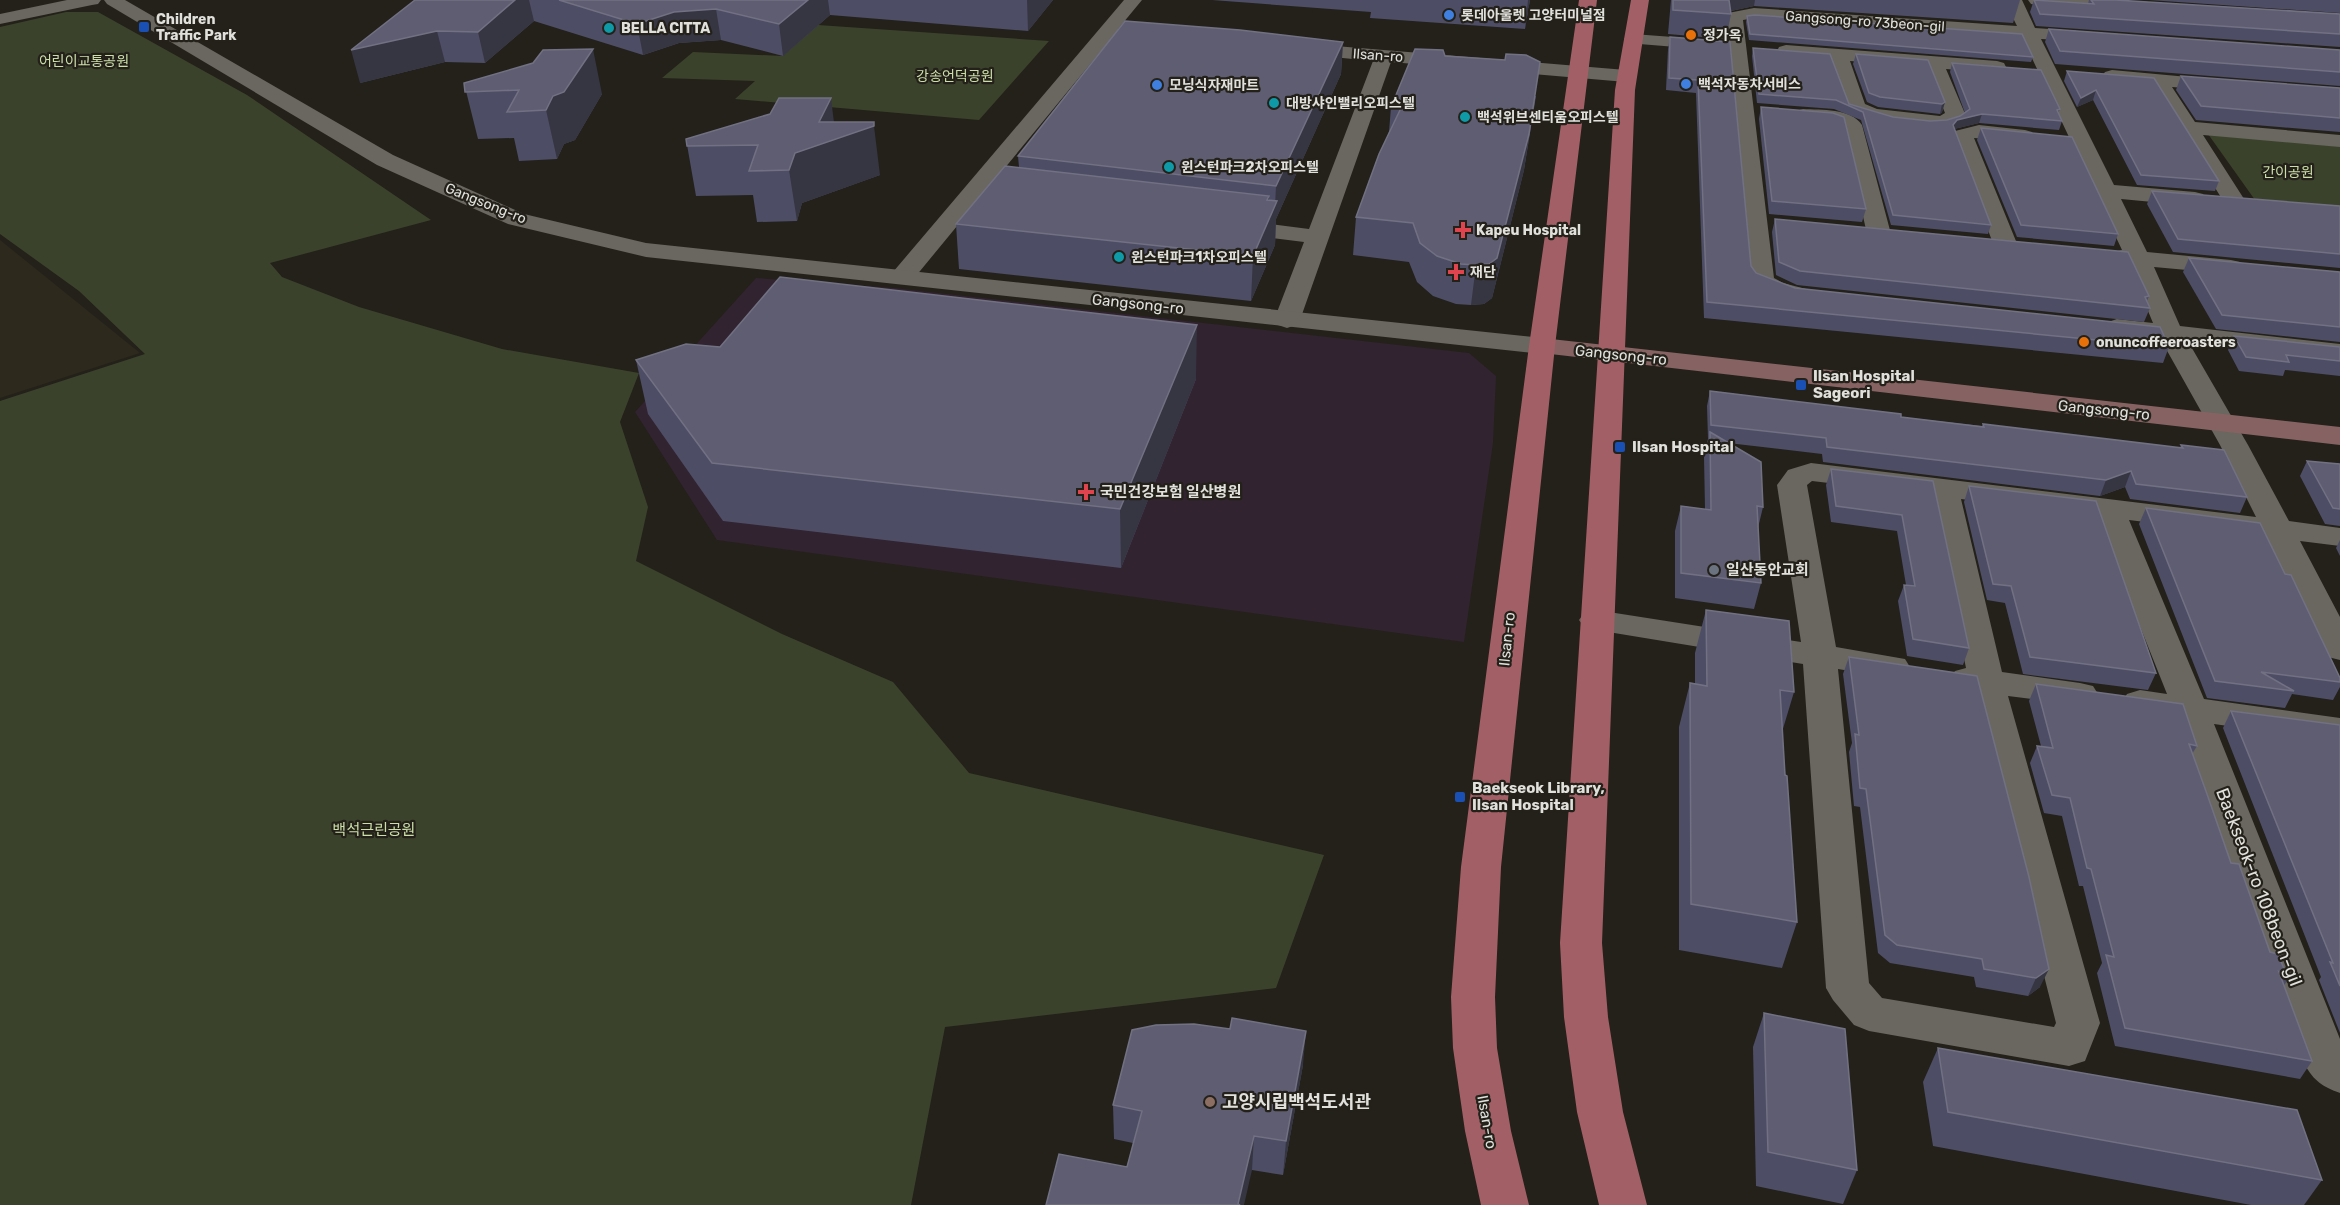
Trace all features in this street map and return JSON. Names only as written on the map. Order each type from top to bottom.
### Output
[{"type":"main road","name":"Ilsan-ro","points":[[1505,1205],[1488,1131],[1475,1048],[1473,997],[1481,867],[1542,346],[1588,0]]},
{"type":"main road","points":[[1623,1205],[1600,1112],[1586,1017],[1581,944],[1626,76],[1640,0]]},
{"type":"main road","name":"Gangsong-ro","points":[[1542,346],[2340,436]]},
{"type":"street","points":[[0,20],[92,0]]},
{"type":"street","name":"Gangsong-ro","points":[[113,0],[385,160],[516,219],[646,250],[1542,346]]},
{"type":"street","points":[[902,277],[1133,0]]},
{"type":"street","points":[[2013,0],[2028,33],[2038,71],[2081,141],[2139,258],[2170,333],[2219,423],[2234,445],[2276,529],[2336,636]]},
{"type":"street","points":[[2037,0],[2151,8]]},
{"type":"street","name":"Gangsong-ro 73beon-gil","points":[[1739,47],[1734,16],[1747,14],[2110,39]]},
{"type":"street","points":[[1106,34],[1183,40]]},
{"type":"street","points":[[1633,39],[2038,71]]},
{"type":"street","name":"Ilsan-ro","points":[[1277,47],[1626,76]]},
{"type":"street","points":[[1739,47],[1745,107],[1768,223],[1762,281],[1791,294],[1826,297]]},
{"type":"street","points":[[1287,320],[1384,55]]},
{"type":"street","points":[[1838,55],[1854,116],[1879,234]]},
{"type":"street","points":[[1934,62],[2006,246]]},
{"type":"street","points":[[2091,75],[2239,86]]},
{"type":"street","points":[[2158,80],[2235,202]]},
{"type":"street","points":[[1745,107],[1773,112],[1834,117],[1873,115],[1942,122],[1979,131],[2081,141]]},
{"type":"street","points":[[2188,128],[2340,141]]},
{"type":"street","points":[[2105,191],[2258,204]]},
{"type":"street","points":[[971,195],[1000,199]]},
{"type":"street","points":[[1203,223],[1318,237]]},
{"type":"street","points":[[2094,254],[2257,269]]},
{"type":"street","points":[[2099,326],[2340,352]]},
{"type":"street","points":[[1943,487],[1987,682],[2078,1023],[2069,1048],[1869,1013],[1848,988],[1820,656],[1792,484],[1798,476],[1811,472],[1943,487],[2340,537]]},
{"type":"street","name":"Baekseok-ro 108beon-gil","points":[[2109,509],[2334,1070]]},
{"type":"street","points":[[1596,620],[1987,682],[2340,730]]},
{"type":"shaded area","points":[[0,240],[140,353],[0,398]]},
{"type":"shaded area","name":"국민건강보험 일산병원","points":[[756,278],[894,288],[1469,353],[1496,376],[1493,443],[1464,642],[717,540],[635,412]]},
{"type":"green space","name":"백석근린공원","points":[[66,12],[98,12],[247,95],[431,220],[270,263],[282,277],[359,307],[502,349],[639,373],[620,422],[648,507],[636,561],[782,634],[893,682],[969,773],[1324,855],[1276,988],[945,1027],[911,1205],[0,1205],[0,401],[145,354],[79,291],[0,234],[0,27]]},
{"type":"green space","name":"강송언덕공원","points":[[818,25],[1049,41],[979,120],[735,99],[755,81],[662,78],[693,52],[783,56]]},
{"type":"green space","name":"간이공원","points":[[2208,134],[2340,146],[2340,208],[2255,200]]},
{"type":"building","points":[[415,0],[515,0],[478,32],[437,31],[351,50]]},
{"type":"building","points":[[559,0],[808,0],[779,24],[716,9],[674,12],[637,24]]},
{"type":"building","points":[[1673,0],[1729,0],[1731,14],[1673,10]]},
{"type":"building","points":[[2034,0],[2094,4],[2091,0],[2116,0],[2340,14],[2340,34],[2040,14]]},
{"type":"building","points":[[1747,16],[2022,34],[2033,57],[1750,34]]},
{"type":"building","points":[[1125,21],[1240,30],[1343,42],[1276,186],[1018,156]]},
{"type":"building","points":[[2049,29],[2340,50],[2340,72],[2060,51]]},
{"type":"building","points":[[1670,37],[1730,42],[1751,266],[1756,273],[1795,288],[2160,327],[2169,347],[1707,302],[1698,80],[1669,78]]},
{"type":"building","points":[[1753,48],[1830,54],[1849,104],[1893,117],[1930,121],[1947,120],[1960,116],[1970,109],[1952,63],[2041,70],[2060,109],[2057,110],[2062,121],[1982,114],[1957,120],[1953,125],[1991,225],[1893,215],[1863,112],[1836,100],[1759,94]]},
{"type":"building","points":[[593,49],[564,92],[553,96],[546,110],[507,112],[519,90],[465,92],[464,83],[533,63],[543,50]]},
{"type":"building","points":[[1415,49],[1443,50],[1445,56],[1505,60],[1506,54],[1526,55],[1540,62],[1529,134],[1497,258],[1489,264],[1461,264],[1437,256],[1420,243],[1413,223],[1356,217],[1379,154],[1401,108],[1391,107]]},
{"type":"building","points":[[1856,54],[1928,60],[1945,102],[1942,104],[1880,97],[1869,93]]},
{"type":"building","points":[[2067,71],[2154,78],[2219,181],[2141,175],[2096,90],[2081,98]]},
{"type":"building","points":[[2181,76],[2340,88],[2340,118],[2201,106]]},
{"type":"building","points":[[779,98],[831,98],[819,122],[874,122],[874,126],[795,153],[789,170],[749,171],[758,145],[687,146],[686,139],[770,114]]},
{"type":"building","points":[[1761,107],[1833,113],[1844,117],[1866,209],[1772,201]]},
{"type":"building","points":[[1981,128],[2072,137],[2118,234],[2021,225]]},
{"type":"building","points":[[1005,166],[1269,196],[1267,200],[1277,201],[1253,256],[956,224]]},
{"type":"building","points":[[2152,191],[2340,206],[2340,254],[2178,239]]},
{"type":"building","points":[[1775,219],[2128,252],[2149,296],[2145,297],[2150,308],[1800,271],[1779,262]]},
{"type":"building","points":[[2189,258],[2340,272],[2340,327],[2222,315]]},
{"type":"building","points":[[780,277],[1197,325],[1120,509],[712,463],[636,360],[686,344],[720,347]]},
{"type":"building","points":[[2234,336],[2340,347],[2340,361],[2286,355],[2289,362],[2246,357]]},
{"type":"building","points":[[1710,391],[1901,414],[1901,417],[1984,427],[1983,424],[2183,448],[2181,445],[2224,450],[2247,497],[2136,484],[2131,471],[2106,480],[1827,447],[1826,438],[1711,425]]},
{"type":"building","points":[[1710,432],[1761,462],[1763,507],[1757,506],[1761,583],[1681,573],[1681,506],[1711,510]]},
{"type":"building","points":[[2307,461],[2340,464],[2340,509],[2333,508]]},
{"type":"building","points":[[1831,469],[1933,481],[1969,648],[1913,639],[1904,585],[1915,586],[1902,515],[1836,506]]},
{"type":"building","points":[[1969,486],[2096,501],[2156,673],[2030,657],[2011,586],[1993,584]]},
{"type":"building","points":[[2146,508],[2260,523],[2285,574],[2291,575],[2340,682],[2261,672],[2294,691],[2215,681]]},
{"type":"building","points":[[1706,610],[1789,621],[1794,692],[1780,690],[1797,922],[1691,904],[1690,683],[1707,686]]},
{"type":"building","points":[[1849,657],[1977,676],[2029,877],[2049,969],[2036,978],[1984,969],[1982,959],[1897,945],[1885,935],[1866,789],[1860,788],[1855,734],[1859,735]]},
{"type":"building","points":[[2036,684],[2183,704],[2197,746],[2189,744],[2231,863],[2239,864],[2270,952],[2278,954],[2288,979],[2279,972],[2312,1061],[2125,1028],[2106,955],[2114,957],[2091,869],[2087,868],[2070,798],[2052,795],[2037,746],[2053,748]]},
{"type":"building","points":[[2231,711],[2340,725],[2340,986],[2330,962],[2333,963]]},
{"type":"building","points":[[1764,1013],[1845,1029],[1857,1170],[1768,1152]]},
{"type":"building","name":"고양시립백석도서관","points":[[1232,1018],[1306,1031],[1286,1141],[1254,1136],[1238,1204],[1240,1205],[1046,1205],[1059,1154],[1127,1167],[1142,1111],[1113,1105],[1132,1030],[1156,1025],[1194,1024],[1230,1029]]},
{"type":"building","points":[[1938,1048],[2297,1110],[2322,1180],[1948,1112]]},
{"type":"place","name":"롯데아울렛 고양터미널점","points":[[1449,15]]},
{"type":"place","name":"Children Traffic Park","points":[[144,27]]},
{"type":"place","name":"BELLA CITTA","points":[[609,28]]},
{"type":"place","name":"정가옥","points":[[1691,35]]},
{"type":"place","name":"백석자동차서비스","points":[[1686,84]]},
{"type":"place","name":"모닝식자재마트","points":[[1157,85]]},
{"type":"place","name":"대방샤인밸리오피스텔","points":[[1274,103]]},
{"type":"place","name":"백석위브센티움오피스텔","points":[[1465,117]]},
{"type":"place","name":"윈스턴파크2차오피스텔","points":[[1169,167]]},
{"type":"place","name":"Kapeu Hospital","points":[[1463,230]]},
{"type":"place","name":"윈스턴파크1차오피스텔","points":[[1119,257]]},
{"type":"place","name":"재단","points":[[1456,272]]},
{"type":"place","name":"onuncoffeeroasters","points":[[2084,342]]},
{"type":"place","name":"Ilsan Hospital Sageori","points":[[1801,385]]},
{"type":"place","name":"Ilsan Hospital","points":[[1620,447]]},
{"type":"place","name":"국민건강보험 일산병원","points":[[1086,492]]},
{"type":"place","name":"일산동안교회","points":[[1714,570]]},
{"type":"place","name":"Baekseok Library, Ilsan Hospital","points":[[1460,797]]},
{"type":"place","name":"고양시립백석도서관","points":[[1210,1102]]},
{"type":"park label","name":"어린이교통공원","points":[[84,61]]}]
